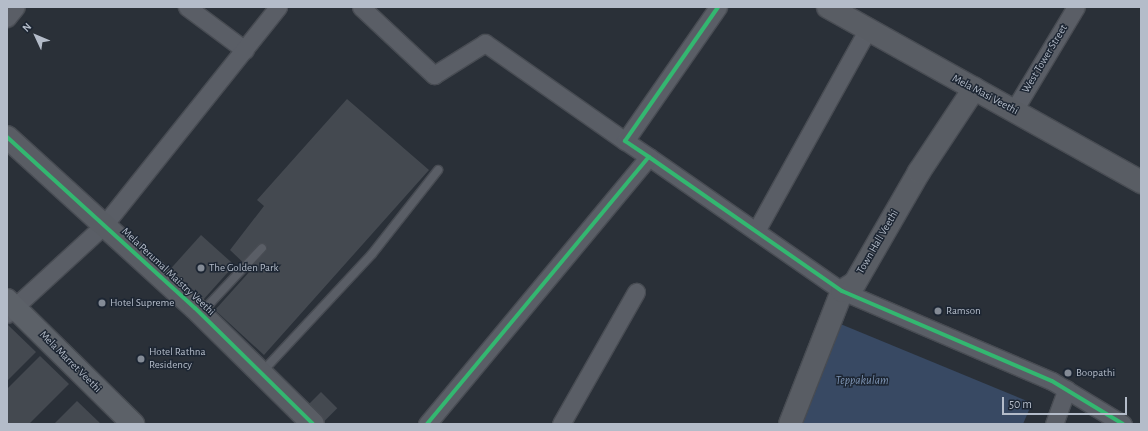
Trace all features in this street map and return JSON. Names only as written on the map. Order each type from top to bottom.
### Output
[{"type":"main road","name":"Mela Marret Veethi","points":[[9,307],[133,424]]},
{"type":"street","points":[[7,18],[16,7]]},
{"type":"street","points":[[187,7],[245,50]]},
{"type":"street","points":[[9,307],[104,225],[278,7]]},
{"type":"street","points":[[362,7],[434,75],[485,43],[648,158],[842,291],[1067,389],[1123,424]]},
{"type":"street","points":[[625,141],[718,7]]},
{"type":"street","name":"Mela Masi Veethi","points":[[828,7],[867,31],[974,90],[1014,110],[1141,182]]},
{"type":"street","name":"West Tower Street","points":[[1014,110],[1076,7]]},
{"type":"street","points":[[756,231],[867,31]]},
{"type":"street","name":"Town Hall Veethi","points":[[842,291],[855,283],[919,172],[974,90]]},
{"type":"street","name":"Mela Perumal Maistry Veethi","points":[[7,137],[262,372],[313,424]]},
{"type":"street","points":[[427,424],[648,158]]},
{"type":"street","points":[[790,424],[842,291]]},
{"type":"street","points":[[561,424],[636,292]]},
{"type":"street","points":[[1054,424],[1067,389]]},
{"type":"lane","points":[[262,372],[372,254],[438,170]]},
{"type":"lane","points":[[200,314],[262,248]]},
{"type":"water","name":"Teppakulam","points":[[838,323],[1032,403],[1023,424],[796,424]]},
{"type":"building","points":[[347,99],[429,170],[264,355],[215,310],[251,270],[230,250],[264,206],[257,200]]},
{"type":"building","name":"The Golden Park","points":[[201,235],[234,265],[202,302],[168,271]]},
{"type":"building","points":[[7,324],[36,352],[7,381]]},
{"type":"building","points":[[40,356],[69,384],[29,424],[7,424],[7,389]]},
{"type":"building","points":[[321,392],[337,408],[325,421],[308,405]]},
{"type":"building","points":[[77,401],[101,424],[54,424]]},
{"type":"cycle path","points":[[427,424],[649,157],[625,141],[718,7]]},
{"type":"cycle path","points":[[7,137],[195,308],[313,424]]},
{"type":"cycle path","points":[[649,157],[842,291],[1052,381],[1123,424]]},
{"type":"place","name":"The Golden Park","points":[[201,268]]},
{"type":"place","name":"Hotel Supreme","points":[[102,303]]},
{"type":"place","name":"Ramson","points":[[938,311]]},
{"type":"place","name":"Hotel Rathna Residency","points":[[141,359]]},
{"type":"place","name":"Boopathi","points":[[1068,373]]}]
